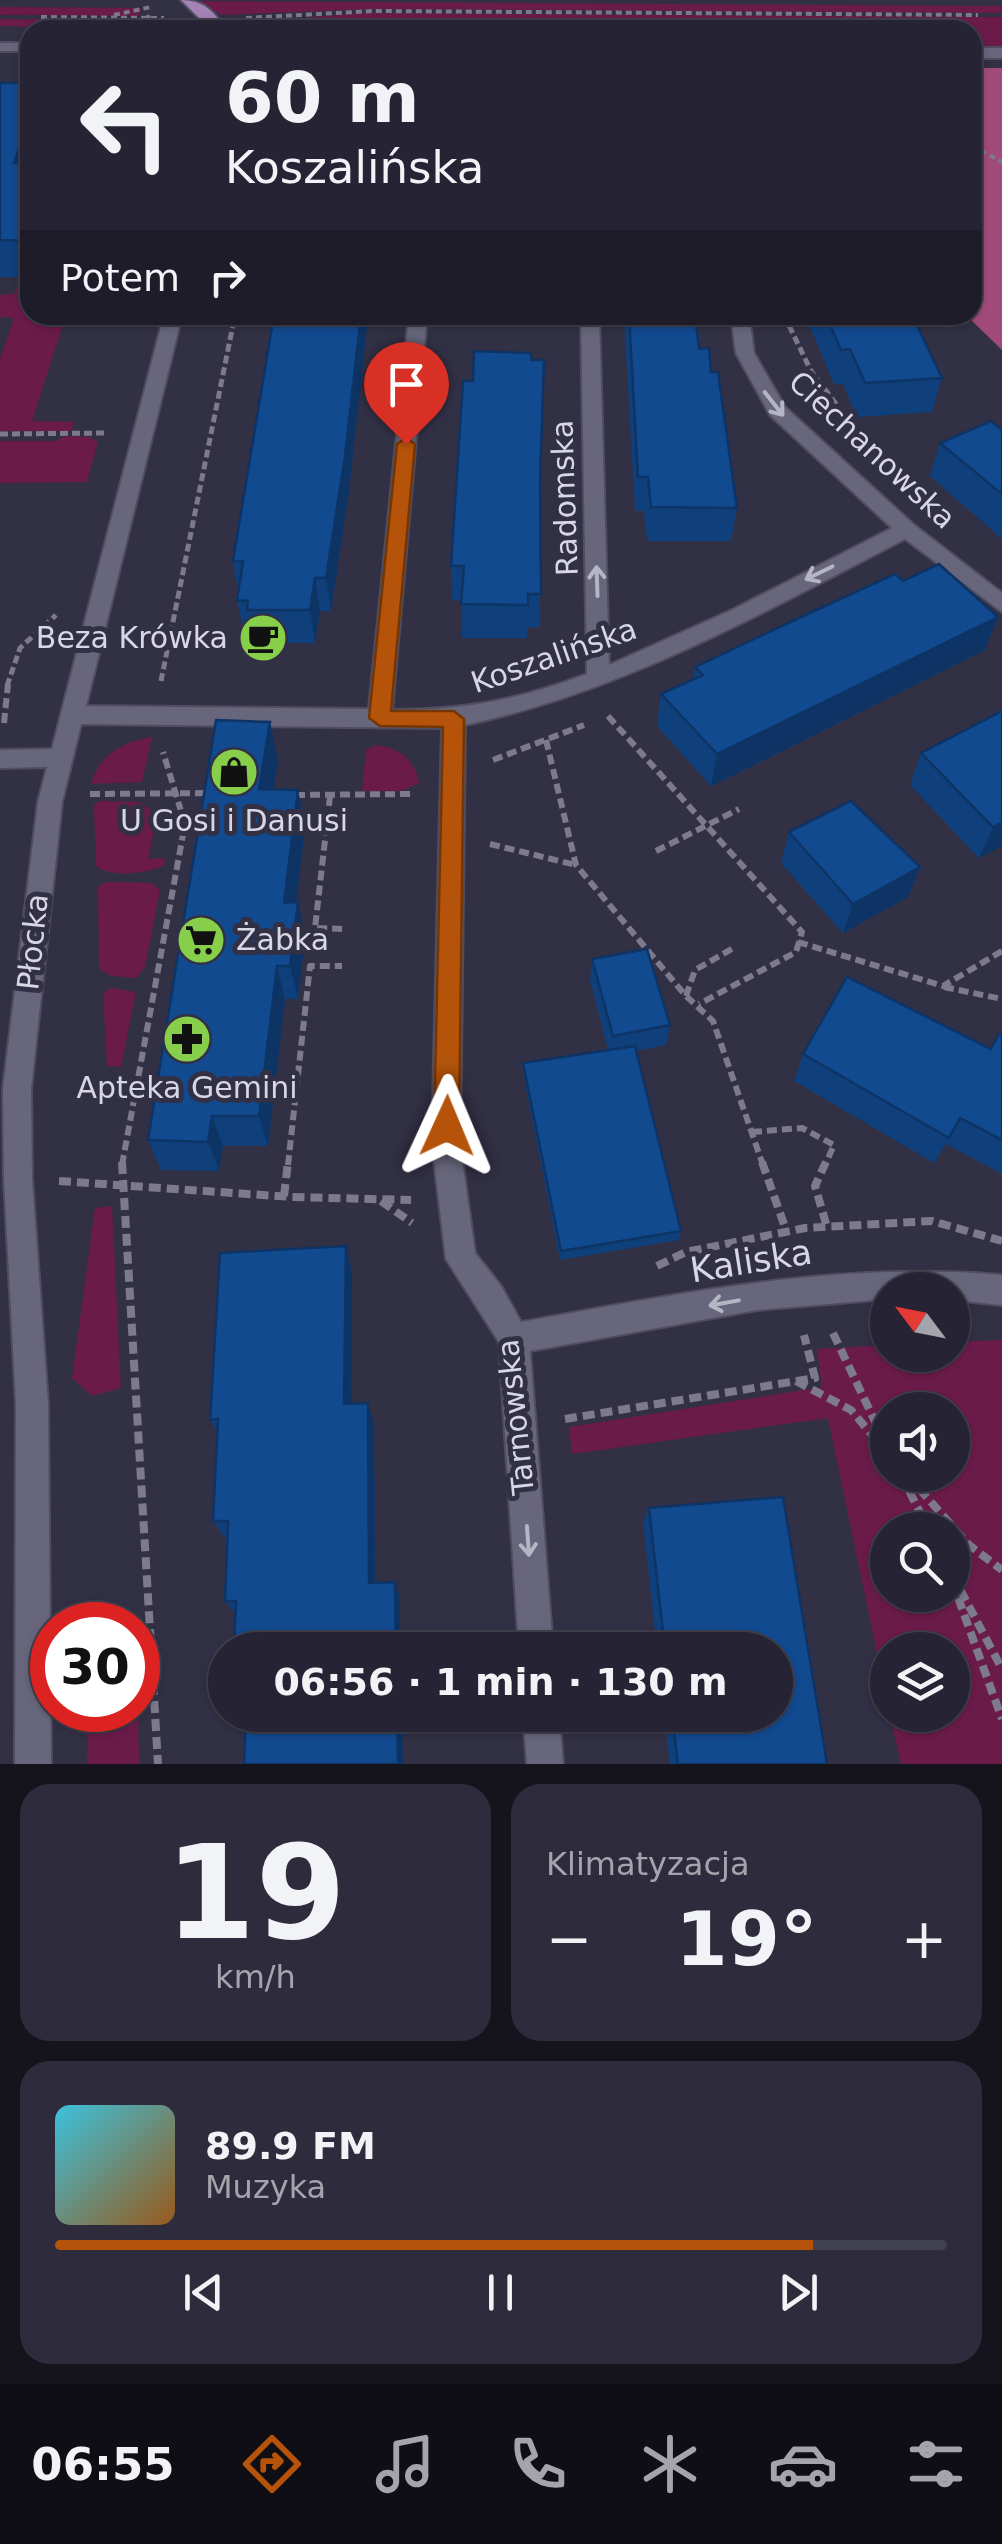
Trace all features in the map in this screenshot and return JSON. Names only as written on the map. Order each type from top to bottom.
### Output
[{"type":"main road","points":[[188,0],[210,20]]},
{"type":"street","name":"Płocka","points":[[33,1764],[32,1404],[18,1179],[17,1089],[46,834],[60,758],[170,325]]},
{"type":"street","points":[[380,718],[417,325]]},
{"type":"street","name":"Radomska","points":[[590,325],[598,678]]},
{"type":"street","name":"Ciechanowska","points":[[741,325],[745,353],[778,411],[906,529],[1002,604]]},
{"type":"street","name":"Koszalińska","points":[[73,715],[454,719],[497,712],[598,678],[906,529]]},
{"type":"street","name":"Tarnowska","points":[[454,719],[446,1144],[461,1259],[490,1296],[514,1339],[535,1632]]},
{"type":"street","points":[[0,759],[60,758]]},
{"type":"street","name":"Kaliska","points":[[514,1339],[820,1286],[952,1283],[1002,1290]]},
{"type":"street","points":[[542,1732],[545,1764]]},
{"type":"path","points":[[148,18],[153,3]]},
{"type":"path","points":[[99,20],[153,3]]},
{"type":"path","points":[[245,20],[237,18],[373,11],[982,15]]},
{"type":"path","points":[[35,17],[167,20]]},
{"type":"path","points":[[160,685],[233,325]]},
{"type":"path","points":[[787,325],[824,392],[858,432]]},
{"type":"path","points":[[0,434],[113,434]]},
{"type":"path","points":[[608,716],[802,932],[796,952],[699,1004]]},
{"type":"path","points":[[158,1764],[122,1168],[186,824],[159,740]]},
{"type":"path","points":[[546,740],[576,865],[686,996],[713,1021],[786,1230]]},
{"type":"path","points":[[291,795],[406,797],[416,791]]},
{"type":"path","points":[[88,794],[214,794]]},
{"type":"path","points":[[330,795],[315,928],[346,928]]},
{"type":"path","points":[[656,851],[739,809]]},
{"type":"path","points":[[483,858],[482,842],[576,865]]},
{"type":"path","points":[[798,942],[942,986],[1002,998]]},
{"type":"path","points":[[686,996],[695,970],[735,947]]},
{"type":"path","points":[[942,986],[1002,952]]},
{"type":"path","points":[[284,1196],[310,966],[342,966]]},
{"type":"path","points":[[752,1132],[802,1128],[834,1145],[815,1186],[827,1227]]},
{"type":"path","points":[[18,1179],[453,1202]]},
{"type":"path","points":[[650,1269],[686,1252],[786,1230],[932,1220],[1002,1240]]},
{"type":"path","points":[[519,1426],[814,1378],[803,1332],[830,1328],[870,1413]]},
{"type":"path","points":[[796,1382],[851,1410],[870,1431]]},
{"type":"path","points":[[920,1492],[969,1545],[1002,1570]]},
{"type":"path","points":[[970,1611],[1002,1669]]},
{"type":"path","points":[[964,1612],[1002,1720]]},
{"type":"shaded area","points":[[193,1],[1002,6],[1002,13],[374,9],[223,15]]},
{"type":"shaded area","points":[[0,7],[142,8],[139,16],[0,15]]},
{"type":"shaded area","points":[[362,13],[1002,17],[1002,46],[982,46],[982,20],[278,20]]},
{"type":"shaded area","points":[[0,19],[138,20],[20,20],[20,27],[0,26]]},
{"type":"shaded area","points":[[982,68],[1002,68],[1002,350],[976,325],[982,325]]},
{"type":"shaded area","points":[[20,277],[20,325],[63,325],[32,421],[74,422],[71,431],[0,431],[0,358],[14,318],[0,317],[0,295],[14,294]]},
{"type":"shaded area","points":[[66,436],[90,437],[98,442],[87,482],[0,483],[0,441],[55,441]]},
{"type":"shaded area","points":[[152,737],[142,782],[91,784],[106,757],[131,742]]},
{"type":"shaded area","points":[[377,745],[405,756],[419,783],[402,791],[362,791],[366,750]]},
{"type":"shaded area","points":[[99,801],[140,802],[169,824],[155,826],[148,858],[165,859],[164,865],[130,873],[96,866],[94,805]]},
{"type":"shaded area","points":[[106,882],[151,883],[160,890],[145,967],[136,978],[111,976],[99,969],[98,887]]},
{"type":"shaded area","points":[[111,988],[136,992],[121,1067],[107,1066],[103,993]]},
{"type":"shaded area","points":[[112,1206],[121,1388],[92,1396],[72,1378],[95,1208]]},
{"type":"shaded area","points":[[1002,1340],[1002,1764],[901,1764],[894,1732],[970,1732],[970,1632],[873,1632],[828,1418],[572,1454],[569,1427],[822,1387],[817,1349],[870,1346],[870,1372],[970,1372],[970,1341]]},
{"type":"shaded area","points":[[88,1732],[138,1732],[139,1764],[87,1764]]},
{"type":"building","points":[[0,83],[20,83],[20,145],[14,163],[20,163],[20,241],[0,240]]},
{"type":"building","points":[[272,325],[360,325],[326,578],[315,578],[310,610],[247,610],[248,601],[237,600],[243,561],[233,561]]},
{"type":"building","points":[[630,325],[696,325],[699,349],[709,348],[711,372],[718,372],[737,508],[651,507],[648,477],[638,477]]},
{"type":"building","points":[[830,325],[917,325],[942,378],[865,383],[850,349],[841,350]]},
{"type":"building","points":[[474,351],[531,353],[531,360],[544,360],[541,594],[528,594],[528,605],[461,604],[464,566],[451,566],[463,381],[473,381]]},
{"type":"building","points":[[991,421],[1002,430],[1002,494],[940,443]]},
{"type":"building","points":[[939,564],[998,617],[717,754],[661,694],[703,675],[695,667],[801,617],[895,574],[903,581]]},
{"type":"building","points":[[1002,711],[1002,823],[993,827],[921,753]]},
{"type":"building","points":[[216,720],[270,722],[259,789],[298,790],[284,903],[298,902],[290,966],[277,966],[259,1116],[212,1116],[208,1142],[148,1140]]},
{"type":"building","points":[[851,801],[920,867],[853,904],[789,832]]},
{"type":"building","points":[[647,949],[670,1025],[613,1036],[592,959]]},
{"type":"building","points":[[847,977],[991,1049],[1002,1035],[1002,1140],[960,1118],[949,1138],[803,1054]]},
{"type":"building","points":[[635,1046],[681,1231],[561,1251],[523,1063]]},
{"type":"building","points":[[346,1246],[344,1404],[368,1403],[369,1583],[395,1582],[396,1632],[235,1632],[236,1601],[225,1601],[228,1521],[213,1521],[218,1419],[210,1420],[220,1253]]},
{"type":"building","points":[[783,1497],[827,1764],[678,1764],[674,1732],[793,1732],[793,1632],[663,1632],[649,1508]]},
{"type":"building","points":[[245,1732],[397,1732],[398,1764],[244,1764]]},
{"type":"place","name":"Beza Krówka","points":[[263,638]]},
{"type":"place","name":"U Gosi i Danusi","points":[[234,772]]},
{"type":"place","name":"Żabka","points":[[201,940]]},
{"type":"place","name":"Apteka Gemini","points":[[187,1039]]},
{"type":"route","points":[[406,444],[380,718],[454,719],[447,1126]]}]
